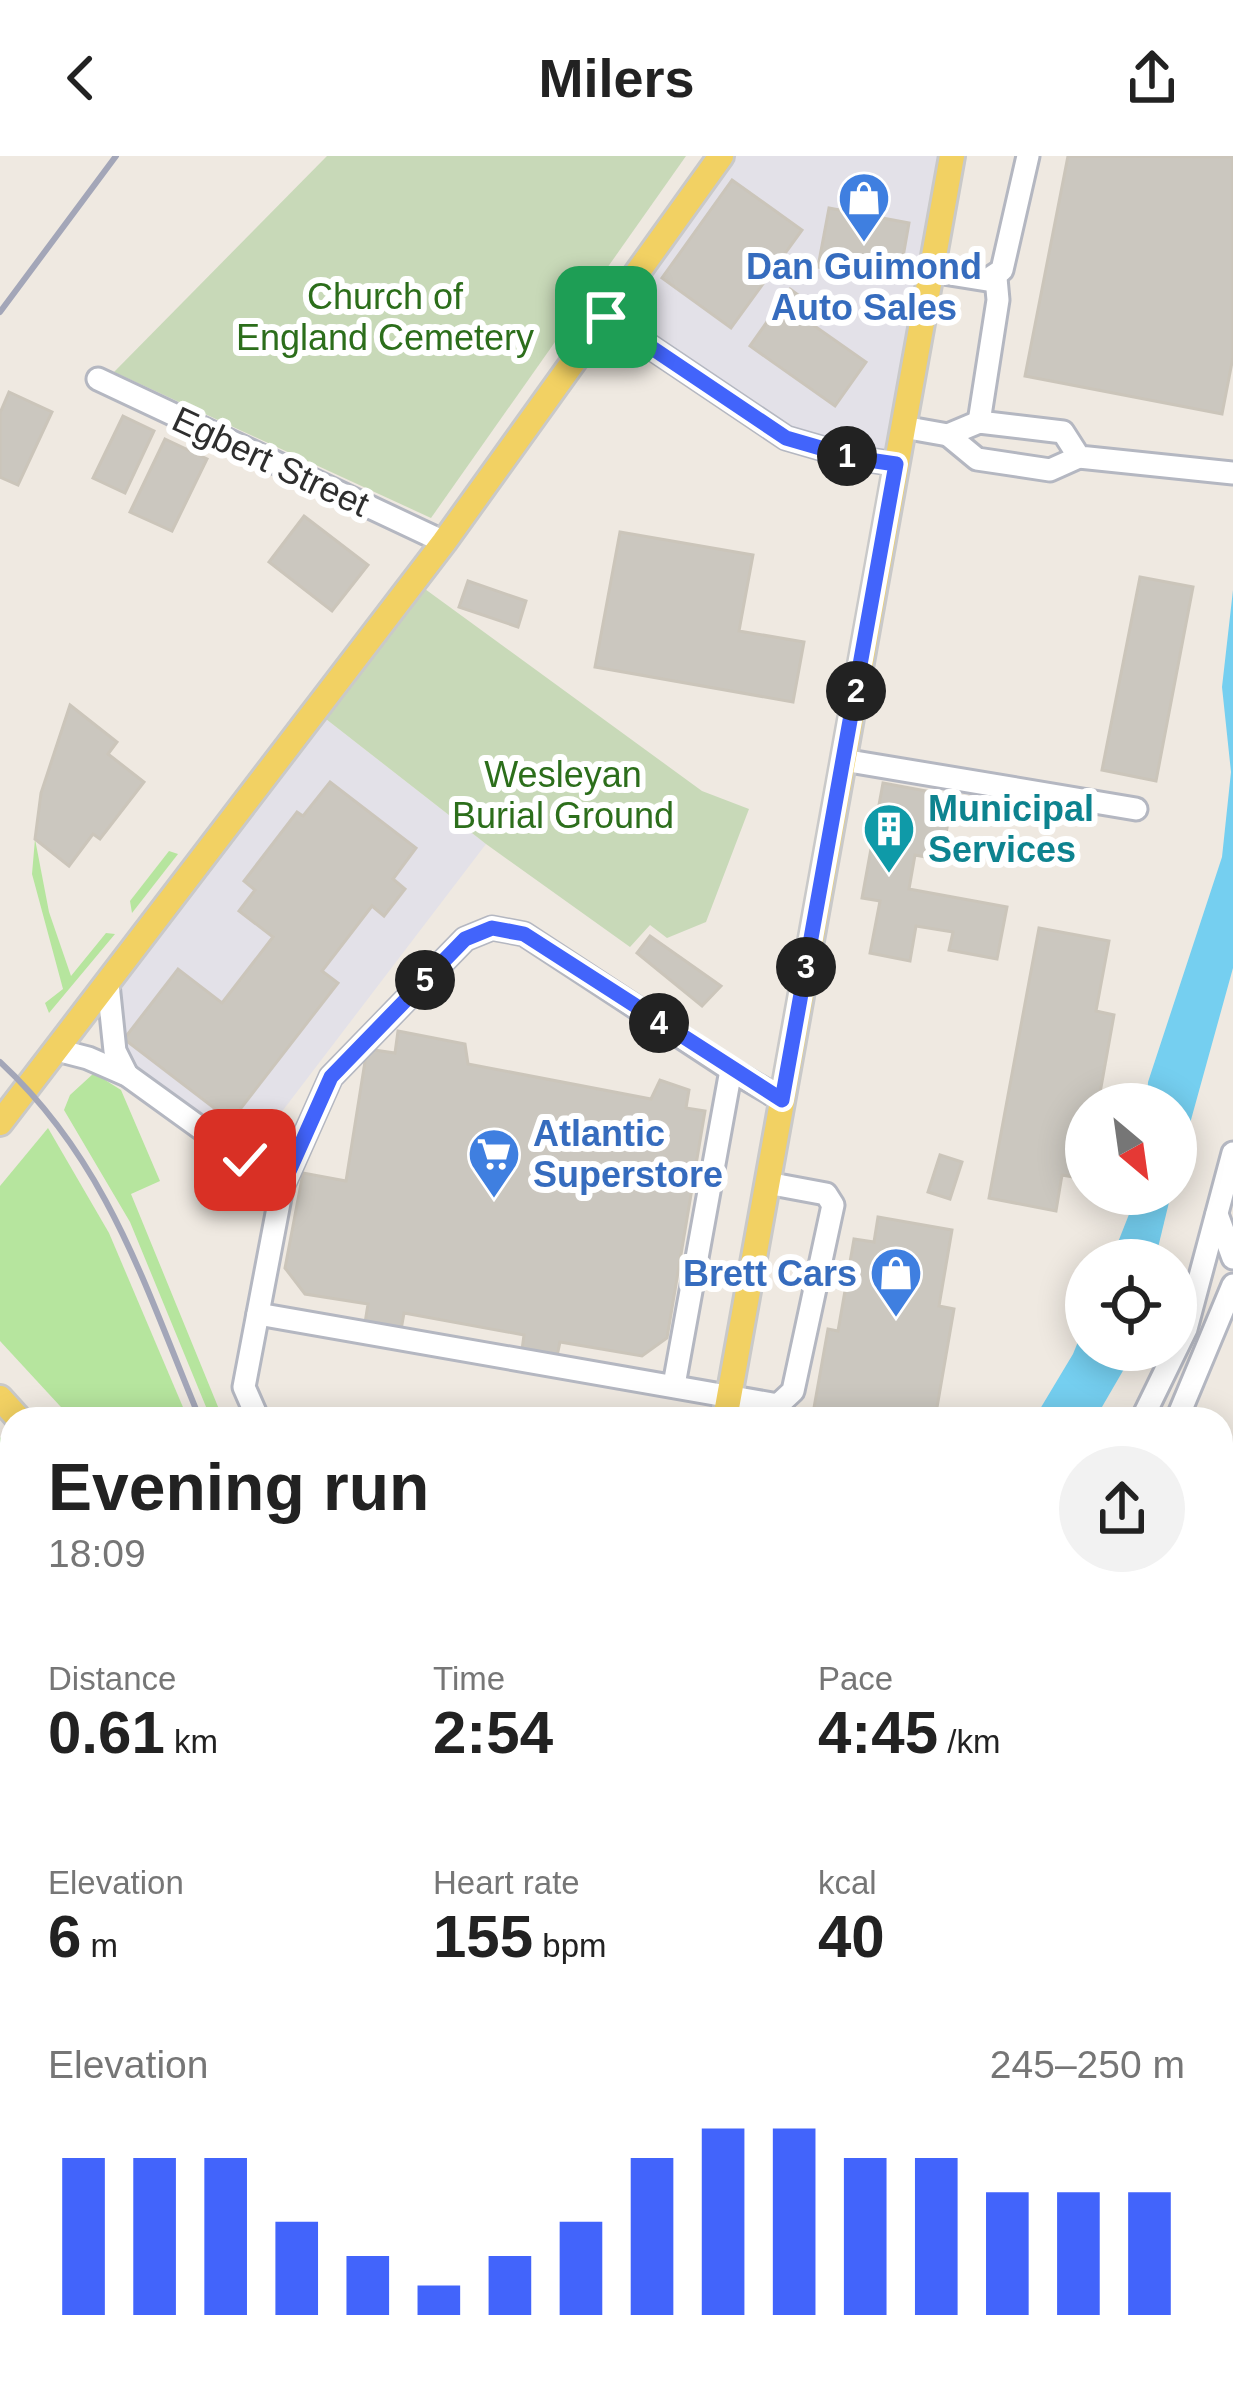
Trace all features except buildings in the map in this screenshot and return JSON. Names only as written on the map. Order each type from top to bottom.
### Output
[{"type":"main road","points":[[0,1123],[444,542],[721,156]]},
{"type":"main road","points":[[727,1407],[952,156]]},
{"type":"street","points":[[931,271],[996,278],[1002,270],[1028,156]]},
{"type":"street","points":[[979,422],[998,300],[996,278]]},
{"type":"street","points":[[606,317],[786,438],[896,464]]},
{"type":"street","name":"Egbert Street","points":[[98,380],[444,542]]},
{"type":"street","points":[[948,435],[979,422],[1063,432],[1079,457]]},
{"type":"street","points":[[903,427],[948,435],[976,458],[1050,470],[1079,457],[1233,473]]},
{"type":"street","points":[[843,760],[1136,809]]},
{"type":"street","points":[[253,1407],[244,1387],[282,1187],[331,1077],[465,939],[492,928],[524,934],[782,1100]]},
{"type":"street","points":[[108,984],[115,1052],[127,1075]]},
{"type":"street","points":[[56,1050],[127,1075],[282,1187]]},
{"type":"street","points":[[674,1385],[731,1070]]},
{"type":"street","points":[[1148,1407],[1186,1329],[1233,1153]]},
{"type":"street","points":[[258,1314],[674,1385],[727,1407],[778,1405],[793,1391],[833,1205],[826,1194],[767,1183]]},
{"type":"street","points":[[1217,1214],[1233,1258]]},
{"type":"street","points":[[1182,1407],[1233,1285]]},
{"type":"shaded area","points":[[721,156],[952,156],[896,464],[821,449],[606,317]]},
{"type":"shaded area","points":[[317,712],[486,844],[245,1160],[127,1075],[108,984]]},
{"type":"green space","name":"Church of England Cemetery","points":[[327,156],[686,156],[431,518],[114,372]]},
{"type":"green space","name":"Wesleyan Burial Ground","points":[[414,581],[702,791],[749,809],[706,922],[667,938],[650,925],[630,947],[486,844],[317,712]]},
{"type":"green space","points":[[35,839],[49,912],[71,976],[106,933],[115,934],[49,1013],[45,1003],[63,989],[32,874]]},
{"type":"green space","points":[[169,851],[178,854],[132,913],[130,901]]},
{"type":"green space","points":[[94,1073],[121,1090],[160,1181],[131,1194],[218,1407],[206,1407],[130,1222],[64,1110],[70,1095]]},
{"type":"green space","points":[[48,1128],[109,1233],[183,1407],[61,1407],[0,1341],[0,1186]]},
{"type":"water","points":[[1233,590],[1233,968],[1197,1098],[1197,1083],[1148,1082],[1222,857],[1231,772],[1222,687]]},
{"type":"water","points":[[1129,1215],[1166,1215],[1160,1239],[1119,1239]]},
{"type":"water","points":[[1065,1367],[1065,1371],[1123,1371],[1102,1407],[1041,1407]]},
{"type":"railway","points":[[0,312],[116,156]]},
{"type":"railway","points":[[0,1062],[69,1141],[96,1184],[141,1274],[195,1407]]},
{"type":"place","name":"Dan Guimond Auto Sales","points":[[864,244]]},
{"type":"place","name":"Municipal Services","points":[[889,875]]},
{"type":"place","name":"Atlantic Superstore","points":[[494,1200]]},
{"type":"place","name":"Brett Cars","points":[[896,1319]]},
{"type":"route","points":[[245,1160],[282,1187],[331,1077],[465,939],[492,928],[524,934],[782,1100],[896,464],[786,438],[606,317]]}]
